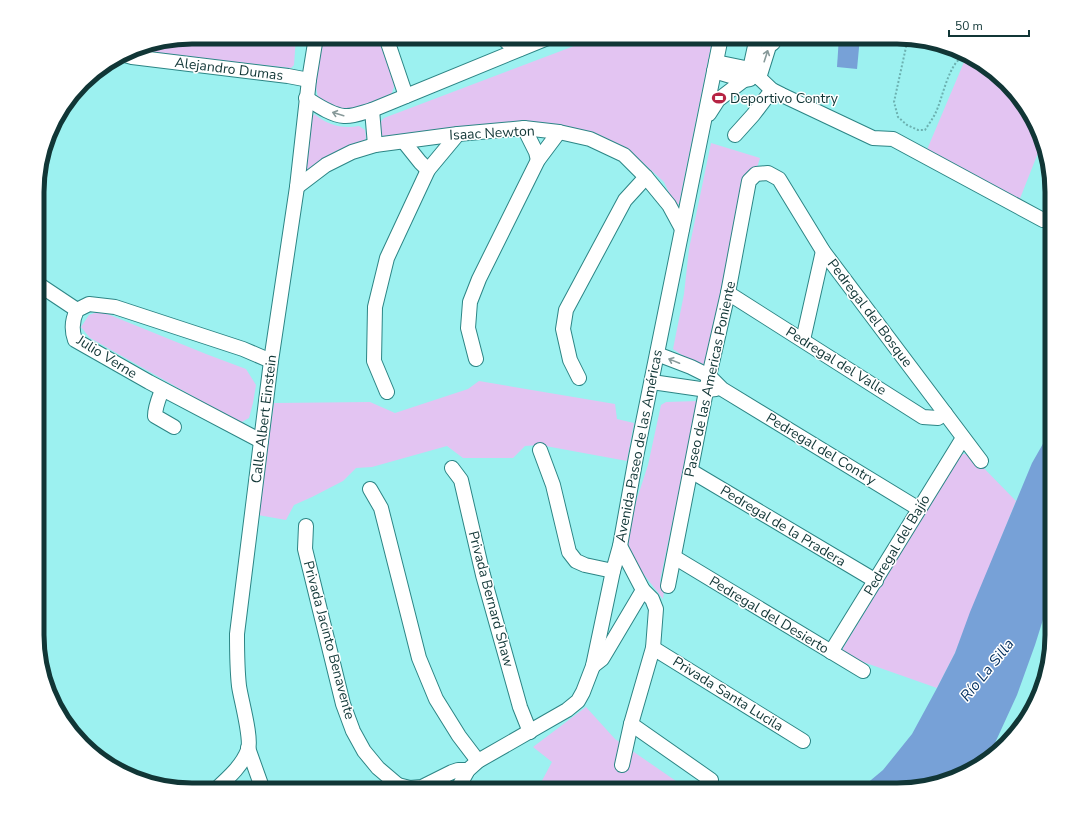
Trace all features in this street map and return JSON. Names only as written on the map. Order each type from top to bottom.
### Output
[{"type":"street","name":"Calle Albert Einstein","points":[[260,783],[248,748],[247,731],[237,667],[237,634],[271,361],[297,187],[306,98],[315,44]]},
{"type":"street","points":[[388,44],[406,96]]},
{"type":"street","points":[[510,44],[520,49]]},
{"type":"street","points":[[306,98],[336,114],[345,116],[372,110],[532,44]]},
{"type":"street","name":"Avenida Paseo de las Américas","points":[[473,766],[567,710],[578,701],[587,684],[593,666],[613,571],[620,546],[636,457],[720,44]]},
{"type":"street","points":[[751,76],[756,44]]},
{"type":"street","points":[[705,120],[718,100],[751,76],[772,44]]},
{"type":"street","name":"Alejandro Dumas","points":[[131,57],[288,76],[309,80]]},
{"type":"street","points":[[715,67],[751,76],[772,90],[873,138],[893,140],[1043,220]]},
{"type":"street","points":[[735,135],[753,115],[772,90]]},
{"type":"street","points":[[372,110],[375,145]]},
{"type":"street","points":[[524,128],[536,152],[538,160]]},
{"type":"street","name":"Isaac Newton","points":[[297,187],[326,165],[352,152],[375,145],[458,134],[524,128],[560,132],[590,139],[624,155],[646,176],[669,205],[682,230]]},
{"type":"street","points":[[476,359],[468,328],[470,302],[479,279],[538,160],[560,132]]},
{"type":"street","points":[[387,392],[374,361],[375,307],[388,258],[428,170],[458,134]]},
{"type":"street","points":[[404,142],[428,170]]},
{"type":"street","name":"Pedregal del Bosque","points":[[756,174],[768,173],[779,179],[823,250],[962,438],[981,461]]},
{"type":"street","name":"Paseo de las Americas Poniente","points":[[668,586],[708,383],[728,293],[749,182],[756,174]]},
{"type":"street","points":[[579,378],[570,360],[563,330],[566,310],[625,200],[646,176]]},
{"type":"street","points":[[803,340],[823,250]]},
{"type":"street","points":[[44,288],[77,310],[89,304],[115,307],[242,349],[271,361]]},
{"type":"street","name":"Pedregal del Valle","points":[[728,293],[924,417],[938,418],[945,413]]},
{"type":"street","name":"Julio Verne","points":[[77,310],[74,316],[71,331],[75,340],[162,390],[261,441]]},
{"type":"street","points":[[657,354],[691,367],[708,383]]},
{"type":"street","name":"Pedregal del Contry","points":[[652,382],[708,383],[722,389],[919,509]]},
{"type":"street","points":[[162,390],[155,411],[155,416],[174,427]]},
{"type":"street","name":"Pedregal del Bajío","points":[[831,652],[876,581],[962,438]]},
{"type":"street","points":[[540,450],[553,485],[569,552],[576,561],[585,565],[613,571]]},
{"type":"street","name":"Privada Bernard Shaw","points":[[452,468],[461,480],[485,582],[520,707],[530,732]]},
{"type":"street","name":"Pedregal de la Pradera","points":[[691,471],[876,581]]},
{"type":"street","points":[[370,489],[381,508],[418,658],[436,700],[459,736],[473,766],[462,783]]},
{"type":"street","name":"Privada Jacinto Benavente","points":[[306,526],[305,549],[343,704],[353,730],[364,751],[378,768],[395,783]]},
{"type":"street","points":[[620,546],[643,590],[652,599],[655,605],[653,648],[631,724],[622,765]]},
{"type":"street","name":"Pedregal del Desierto","points":[[674,557],[863,672]]},
{"type":"street","points":[[593,666],[602,659],[608,650],[643,590]]},
{"type":"street","name":"Privada Santa Lucila","points":[[653,648],[802,741]]},
{"type":"street","points":[[631,724],[711,780]]},
{"type":"street","points":[[222,783],[241,763],[248,748]]},
{"type":"street","name":"Privada Jacinto Benavente","points":[[430,783],[452,772],[473,766]]},
{"type":"path","points":[[907,44],[894,102],[898,117],[907,125],[918,130],[925,130],[935,114],[954,65],[960,58]]},
{"type":"shaded area","points":[[182,44],[296,44],[294,65],[291,68],[143,52]]},
{"type":"shaded area","points":[[323,44],[381,44],[393,78],[394,87],[390,98],[343,115],[318,98],[315,82]]},
{"type":"shaded area","points":[[580,44],[712,44],[679,204],[675,205],[664,182],[641,161],[613,147],[546,128],[390,140],[382,137],[380,132],[381,122],[384,118]]},
{"type":"shaded area","points":[[965,60],[995,81],[1008,94],[1030,126],[1038,146],[1038,153],[1019,201],[926,152]]},
{"type":"shaded area","points":[[314,114],[335,125],[347,127],[359,126],[365,130],[366,137],[364,143],[307,175],[304,172]]},
{"type":"shaded area","points":[[711,143],[760,158],[756,171],[742,185],[705,371],[673,349],[684,294],[689,249]]},
{"type":"shaded area","points":[[100,311],[246,369],[256,385],[249,418],[240,423],[90,338],[81,327],[89,315]]},
{"type":"shaded area","points":[[479,381],[615,404],[617,419],[634,423],[627,461],[540,445],[525,446],[513,458],[463,458],[447,446],[372,467],[356,468],[343,481],[294,505],[286,520],[258,515],[274,403],[370,402],[395,413],[468,389]]},
{"type":"shaded area","points":[[698,401],[660,581],[664,591],[663,599],[627,553],[632,514],[648,465],[661,405],[666,402]]},
{"type":"shaded area","points":[[963,454],[970,454],[1016,501],[955,653],[937,688],[846,656],[843,652],[843,648],[959,457]]},
{"type":"shaded area","points":[[586,707],[615,739],[679,783],[541,783],[552,762],[533,747]]},
{"type":"water","points":[[839,44],[859,44],[857,69],[837,67]]},
{"type":"water","name":"Río La Silla","points":[[1045,440],[1045,613],[1017,695],[995,743],[991,749],[979,758],[963,768],[945,775],[907,783],[867,783],[883,770],[912,734],[937,688],[955,653],[970,612],[1032,463]]},
{"type":"place","name":"Deportivo Contry","points":[[719,98]]}]
